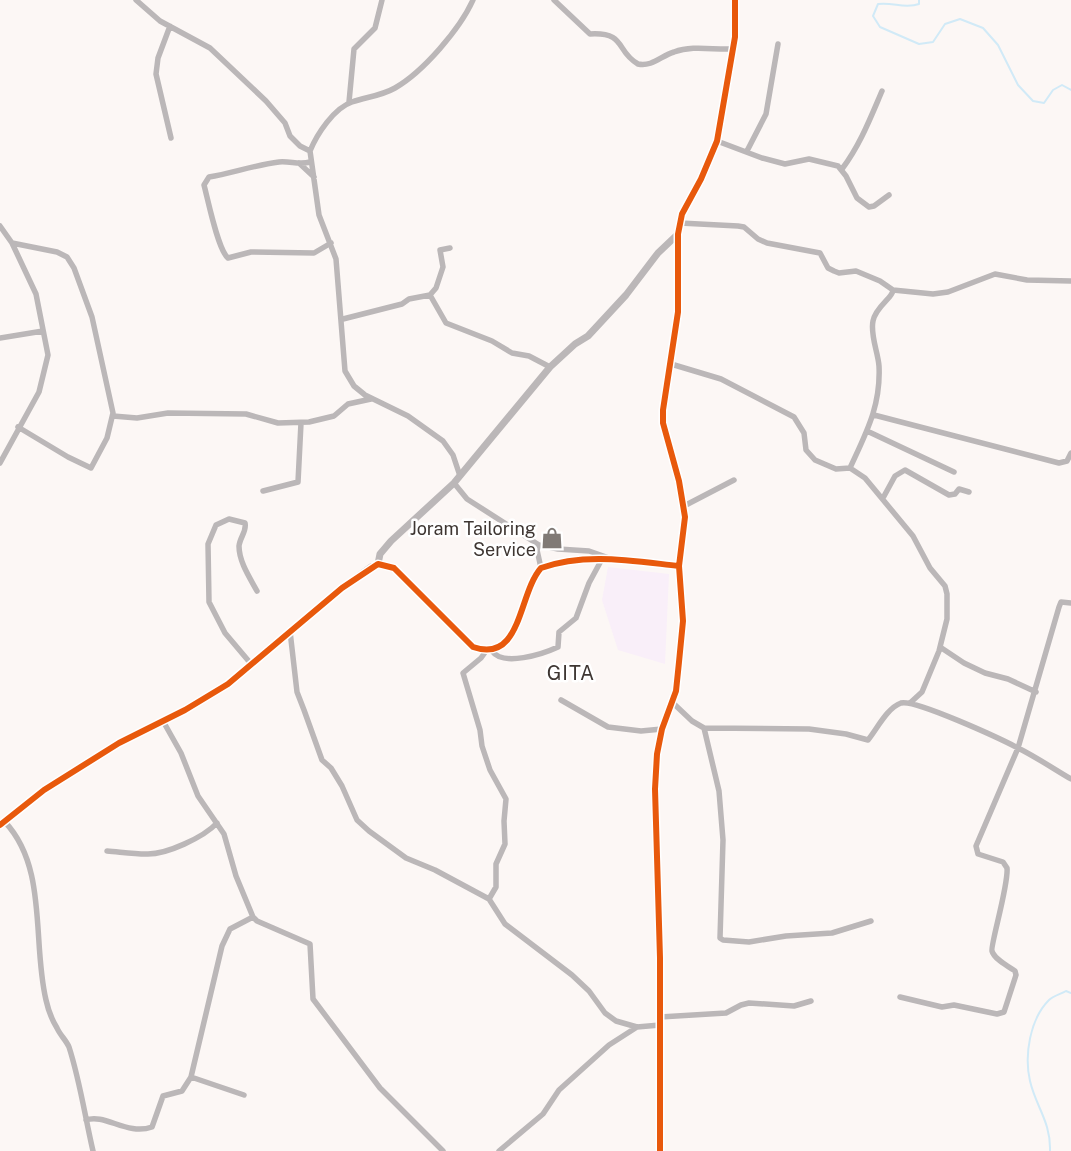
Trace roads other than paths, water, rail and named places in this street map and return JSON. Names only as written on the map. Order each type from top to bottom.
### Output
[{"type":"street","points":[[136,0],[160,21],[210,48],[266,101],[285,123],[290,136],[300,146],[310,150]]},
{"type":"street","points":[[349,102],[354,49],[375,28],[382,0]]},
{"type":"street","points":[[460,476],[453,455],[443,441],[408,416],[371,399],[354,386],[345,371],[343,319],[336,259],[319,215],[310,162],[310,150],[332,118],[349,102],[383,94],[411,76],[445,45],[473,0]]},
{"type":"street","points":[[554,0],[590,34],[609,35],[614,38],[638,64],[646,65],[686,48],[732,49]]},
{"type":"street","points":[[660,1151],[660,1021],[655,789],[657,754],[662,728],[673,703],[682,621],[679,566],[684,506],[663,423],[680,284],[678,234],[682,214],[701,179],[717,141],[732,49],[735,0]]},
{"type":"street","points":[[170,26],[158,58],[156,74],[171,138]]},
{"type":"street","points":[[747,151],[766,114],[778,44]]},
{"type":"street","points":[[842,169],[854,153],[868,127],[882,91]]},
{"type":"street","points":[[717,141],[762,158],[785,164],[809,159],[842,169],[858,198],[869,207],[874,206],[889,195]]},
{"type":"street","points":[[310,162],[299,164],[287,161],[276,162],[206,179],[204,185],[224,253],[228,258],[251,252],[314,253],[331,243]]},
{"type":"street","points":[[299,164],[314,177]]},
{"type":"street","points":[[680,223],[744,228],[758,239],[767,243],[820,253],[828,268],[839,273],[856,271],[880,281],[893,290],[933,294],[948,292],[995,274],[1027,280],[1071,281]]},
{"type":"street","points":[[0,226],[12,243],[36,294],[48,355],[39,392],[18,427],[0,463]]},
{"type":"street","points":[[93,1151],[68,1045],[56,1027],[46,1000],[39,955],[33,876],[20,842],[3,824],[44,790],[119,743],[163,721],[228,684],[290,631],[374,565],[391,541],[454,484],[550,367],[575,344],[588,336],[626,295],[658,253],[678,234]]},
{"type":"street","points":[[12,243],[57,252],[67,258],[74,268],[92,317],[113,416],[108,438],[91,468],[68,457],[18,427]]},
{"type":"street","points":[[343,319],[402,304],[409,298],[430,295],[436,288],[443,267],[440,250],[450,248]]},
{"type":"street","points":[[850,468],[874,415],[879,368],[872,322],[881,303],[891,296],[893,290]]},
{"type":"street","points":[[430,295],[446,322],[492,341],[512,353],[529,356],[550,367]]},
{"type":"street","points":[[0,338],[43,331]]},
{"type":"street","points":[[671,364],[721,379],[744,393],[774,405],[794,417],[804,434],[806,450],[815,460],[836,469],[850,468],[865,478],[913,536],[930,568],[945,586],[948,594],[947,619],[940,647],[922,692],[910,703]]},
{"type":"street","points":[[113,416],[137,418],[168,413],[246,414],[278,423],[301,423],[334,416],[348,404],[371,399]]},
{"type":"street","points":[[874,415],[1059,463],[1067,461],[1071,453]]},
{"type":"street","points":[[263,491],[298,482],[301,423]]},
{"type":"street","points":[[867,431],[954,472]]},
{"type":"street","points":[[883,498],[896,476],[905,470],[949,495],[955,494],[959,489],[969,492]]},
{"type":"street","points":[[684,506],[734,480]]},
{"type":"street","points":[[454,484],[467,499],[539,544],[558,549],[589,551],[613,560]]},
{"type":"street","points":[[252,665],[225,633],[209,602],[208,544],[216,525],[229,519],[245,522],[246,528],[240,542],[240,555],[257,591]]},
{"type":"street","points":[[489,899],[496,887],[496,864],[505,844],[504,820],[506,799],[490,770],[463,673],[489,651],[503,645],[515,629],[528,589],[541,568],[537,550],[539,544]]},
{"type":"street","points":[[541,568],[577,560],[602,559],[679,566]]},
{"type":"street","points":[[374,565],[394,568],[473,647],[489,651],[502,659],[513,659],[538,654],[558,647],[559,632],[576,618],[589,583],[602,559]]},
{"type":"street","points":[[900,997],[942,1007],[954,1005],[997,1014],[1004,1012],[1016,974],[1015,971],[993,954],[991,948],[999,921],[1007,868],[1004,862],[976,851],[1018,748],[1036,692],[1059,607],[1061,602],[1071,603]]},
{"type":"street","points":[[290,631],[297,692],[322,760],[331,768],[342,786],[357,820],[368,832],[406,858],[489,899],[505,924],[572,975],[589,991],[605,1013],[621,1023],[637,1027]]},
{"type":"street","points":[[940,647],[964,663],[985,673],[1008,678],[1036,692]]},
{"type":"street","points":[[561,700],[608,727],[641,731],[662,728]]},
{"type":"street","points":[[673,703],[692,721],[704,728],[810,729],[846,734],[868,740],[892,709],[900,704],[910,703],[953,719],[1018,748],[1071,779]]},
{"type":"street","points":[[163,721],[182,753],[198,796],[224,834],[236,876],[253,917],[257,921],[310,944],[312,999],[380,1088],[443,1151]]},
{"type":"street","points":[[704,728],[719,791],[723,840],[720,938],[749,942],[786,936],[832,933],[871,921]]},
{"type":"street","points":[[107,851],[148,855],[161,852],[209,832],[217,823]]},
{"type":"street","points":[[86,1120],[97,1119],[127,1129],[152,1127],[163,1096],[182,1091],[191,1077],[222,946],[230,930],[239,923],[253,917]]},
{"type":"street","points":[[499,1151],[543,1114],[559,1090],[610,1045],[637,1027],[660,1021],[726,1013],[740,1005],[749,1003],[794,1006],[811,1001]]},
{"type":"street","points":[[191,1077],[244,1095]]},
{"type":"waterway","points":[[919,0],[919,4],[904,6],[878,4],[873,16],[880,27],[919,44],[933,42],[945,24],[960,19],[983,28],[998,45],[1018,85],[1033,101],[1044,103],[1053,90],[1062,85],[1071,90]]},
{"type":"waterway","points":[[1050,1151],[1046,1123],[1030,1081],[1028,1049],[1033,1027],[1042,1008],[1055,996],[1066,991],[1071,993]]},
{"type":"place","name":"Joram Tailoring Service","points":[[552,538]]},
{"type":"district","name":"GITA","points":[[571,673]]}]
